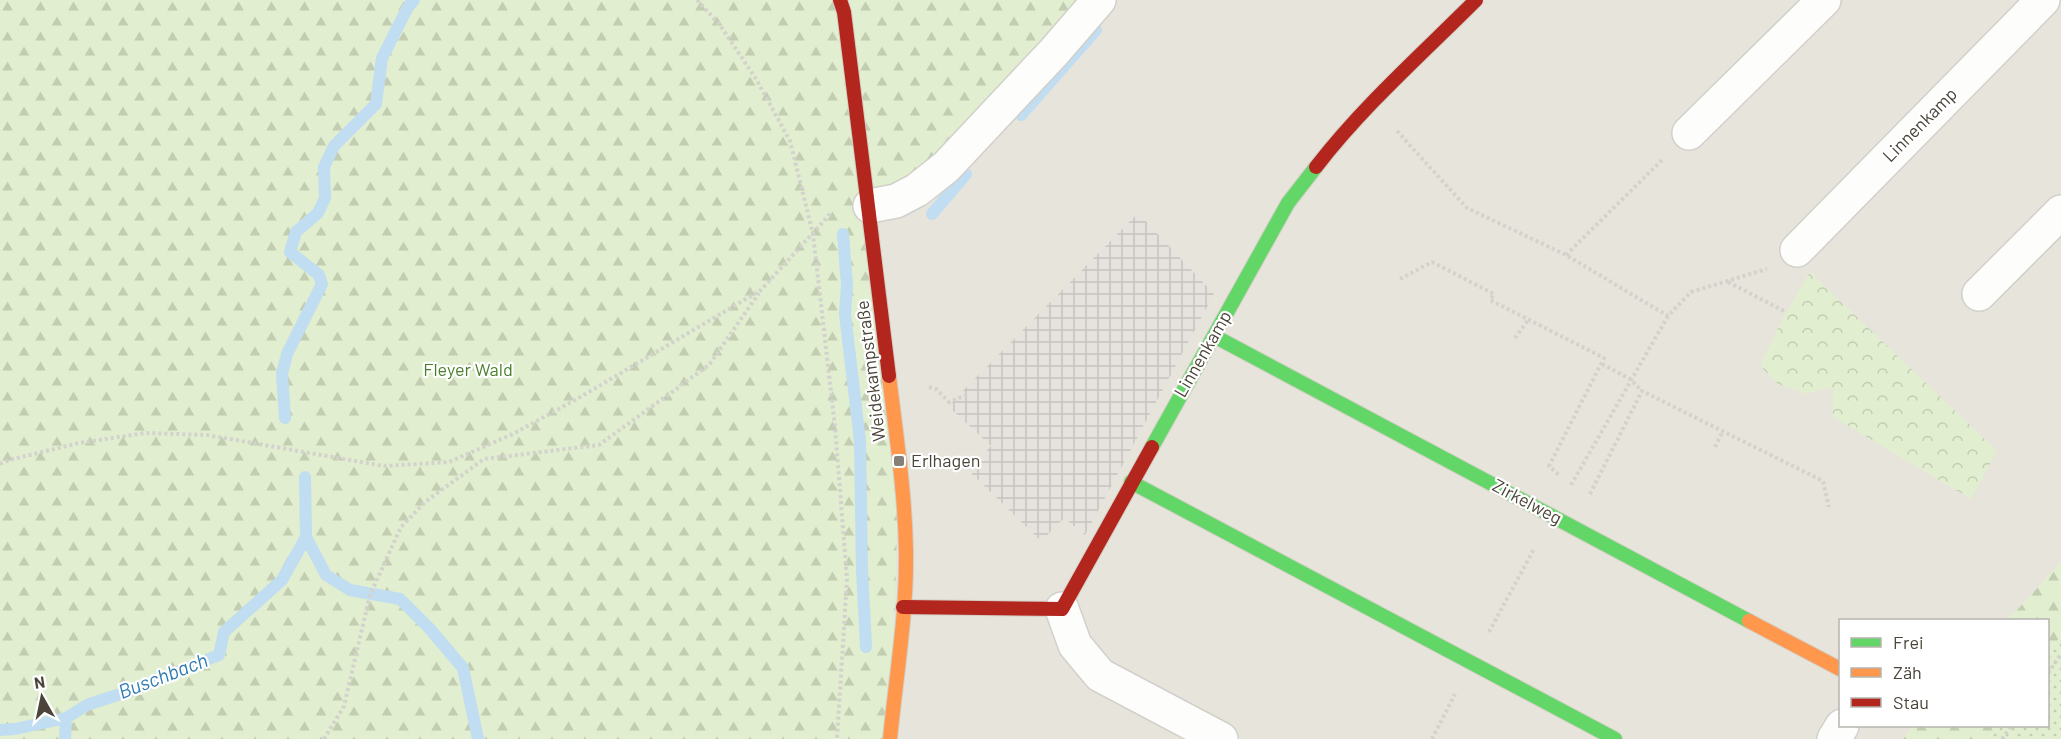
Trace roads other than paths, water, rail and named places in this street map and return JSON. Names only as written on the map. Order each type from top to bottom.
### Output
[{"type":"street","name":"Weidekampstraße","points":[[840,0],[844,12],[870,206],[899,461],[906,551],[890,739]]},
{"type":"street","points":[[870,206],[896,201],[917,190],[946,167],[1054,52],[1099,0]]},
{"type":"street","name":"Linnenkamp","points":[[1062,609],[1288,203],[1335,144],[1371,104],[1476,0]]},
{"type":"street","points":[[1689,133],[1824,0]]},
{"type":"street","name":"Linnenkamp","points":[[1797,250],[2045,0],[2061,14]]},
{"type":"street","points":[[1978,294],[2061,212]]},
{"type":"street","name":"Zirkelweg","points":[[1214,336],[1839,668]]},
{"type":"street","points":[[1131,482],[1615,739]]},
{"type":"street","points":[[903,607],[1062,609],[1076,645],[1100,675],[1221,739]]},
{"type":"waterway","name":"Buschbach","points":[[285,418],[282,374],[287,354],[322,284],[319,275],[290,252],[296,232],[318,213],[325,198],[324,167],[334,146],[376,104],[382,58],[408,7],[414,0]]},
{"type":"waterway","points":[[1021,115],[1096,30]]},
{"type":"waterway","points":[[932,214],[966,174]]},
{"type":"waterway","points":[[843,234],[847,285],[845,314],[860,441],[866,647]]},
{"type":"waterway","name":"Buschbach","points":[[65,739],[66,718],[87,705],[138,688],[219,655],[224,632],[282,580],[306,537],[305,477]]},
{"type":"waterway","points":[[306,537],[326,575],[350,590],[400,599],[429,628],[463,668],[478,739]]},
{"type":"waterway","points":[[0,730],[66,718]]},
{"type":"place","name":"Erlhagen","points":[[899,461]]},
{"type":"park label","name":"Fleyer Wald","points":[[468,370]]}]
